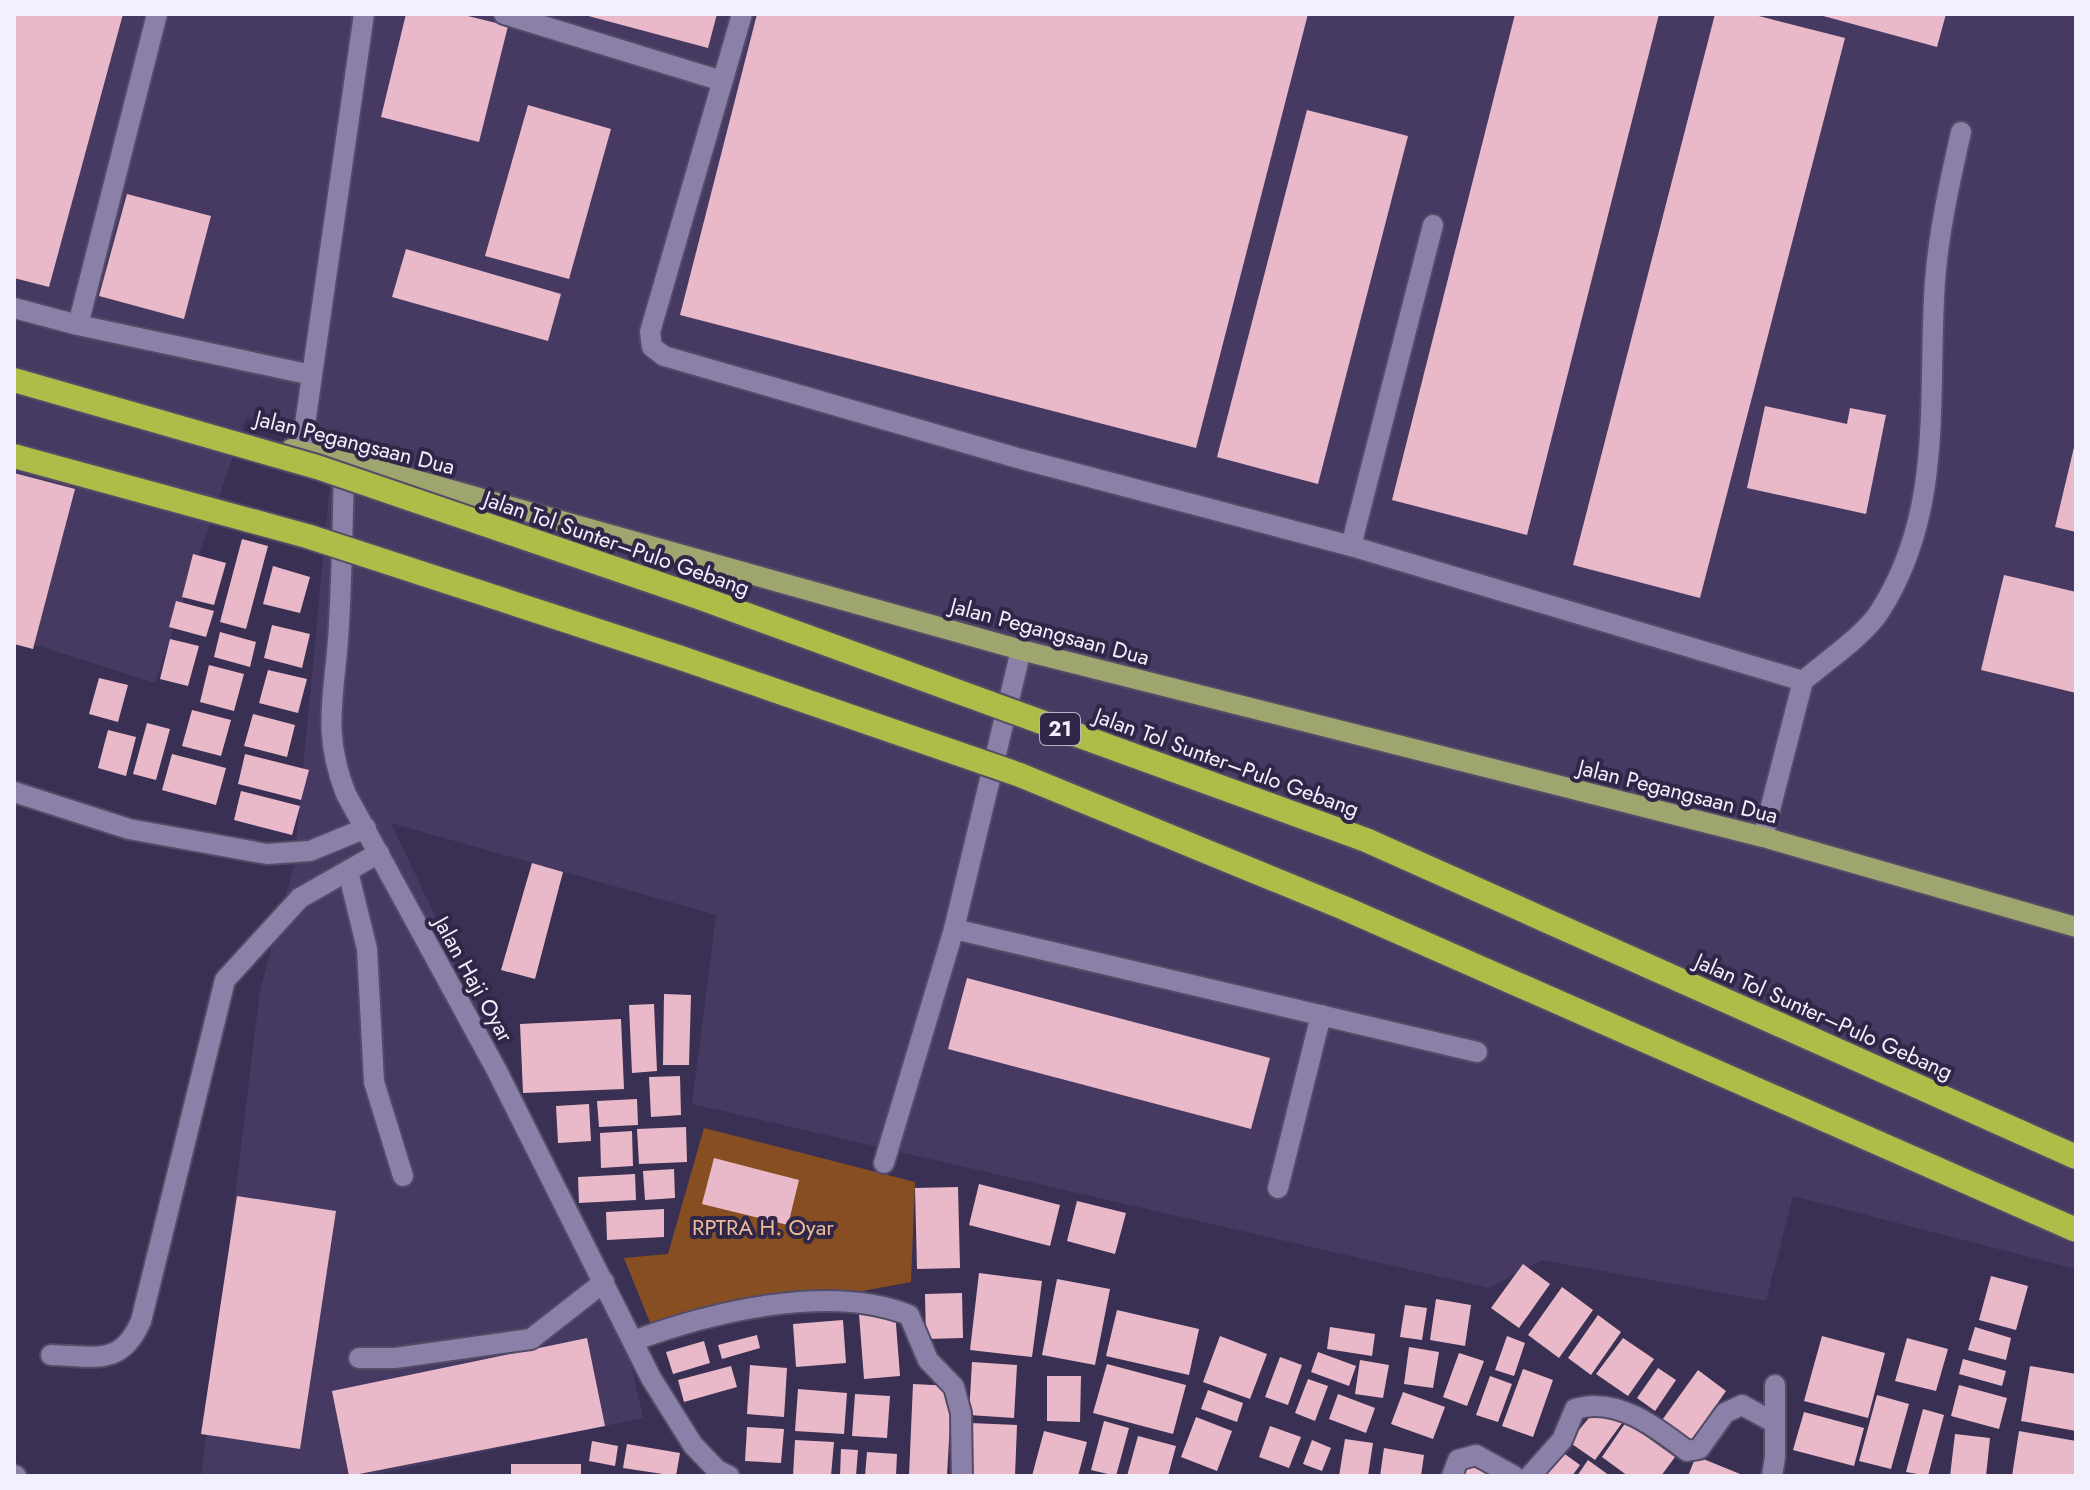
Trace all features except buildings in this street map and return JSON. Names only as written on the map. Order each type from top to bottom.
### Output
[{"type":"highway","name":"Jalan Tol Sunter–Pulo Gebang","points":[[14,377],[317,467],[698,597],[1366,840],[2076,1157]]},
{"type":"highway","points":[[14,456],[307,536],[681,658],[1020,775],[1344,908],[2076,1230]]},
{"type":"main road","name":"Jalan Pegangsaan Dua","points":[[14,377],[301,452],[344,460],[1021,650],[1763,837],[2076,927]]},
{"type":"street","points":[[78,325],[157,14]]},
{"type":"street","points":[[301,452],[364,14]]},
{"type":"street","points":[[504,14],[512,20],[722,81]]},
{"type":"street","points":[[742,14],[650,332],[652,347],[664,356],[1021,459],[1351,546],[1803,681]]},
{"type":"street","points":[[1763,837],[1803,681],[1878,614],[1916,539],[1932,450],[1935,277],[1944,205],[1961,132]]},
{"type":"street","points":[[1351,546],[1433,225]]},
{"type":"street","points":[[14,308],[78,325],[312,375]]},
{"type":"street","name":"Jalan Haji Oyar","points":[[344,460],[339,626],[329,736],[335,767],[497,1071],[672,1415],[717,1474]]},
{"type":"street","points":[[884,1163],[954,929],[1021,650]]},
{"type":"street","points":[[14,792],[129,829],[267,854],[310,851],[366,828]]},
{"type":"street","points":[[51,1355],[114,1356],[132,1343],[141,1321],[225,980],[300,898],[379,853]]},
{"type":"street","points":[[348,871],[367,949],[374,1082],[403,1176]]},
{"type":"street","points":[[954,929],[1477,1052]]},
{"type":"street","points":[[1278,1188],[1321,1015]]},
{"type":"street","points":[[359,1358],[395,1358],[531,1339],[604,1282]]},
{"type":"street","points":[[633,1341],[682,1323],[777,1305],[848,1301],[888,1307],[909,1315],[928,1360],[954,1387],[961,1413],[962,1476]]},
{"type":"street","points":[[1772,1476],[1775,1385]]},
{"type":"street","points":[[1530,1476],[1562,1440],[1575,1409],[1595,1403],[1646,1419],[1687,1451],[1699,1449],[1725,1413],[1742,1405],[1775,1423]]},
{"type":"street","points":[[1452,1476],[1458,1460],[1476,1455],[1514,1476]]},
{"type":"shaded area","points":[[14,14],[2076,14],[2076,1269],[1793,1196],[1766,1301],[1542,1260],[1489,1288],[692,1104],[716,915],[391,823],[616,1297],[643,1418],[369,1476],[201,1476],[260,990],[294,865],[334,442],[246,418],[155,683],[14,638]]},
{"type":"green space","name":"RPTRA H. Oyar","points":[[704,1128],[915,1182],[911,1282],[653,1330],[624,1258],[668,1254]]}]
